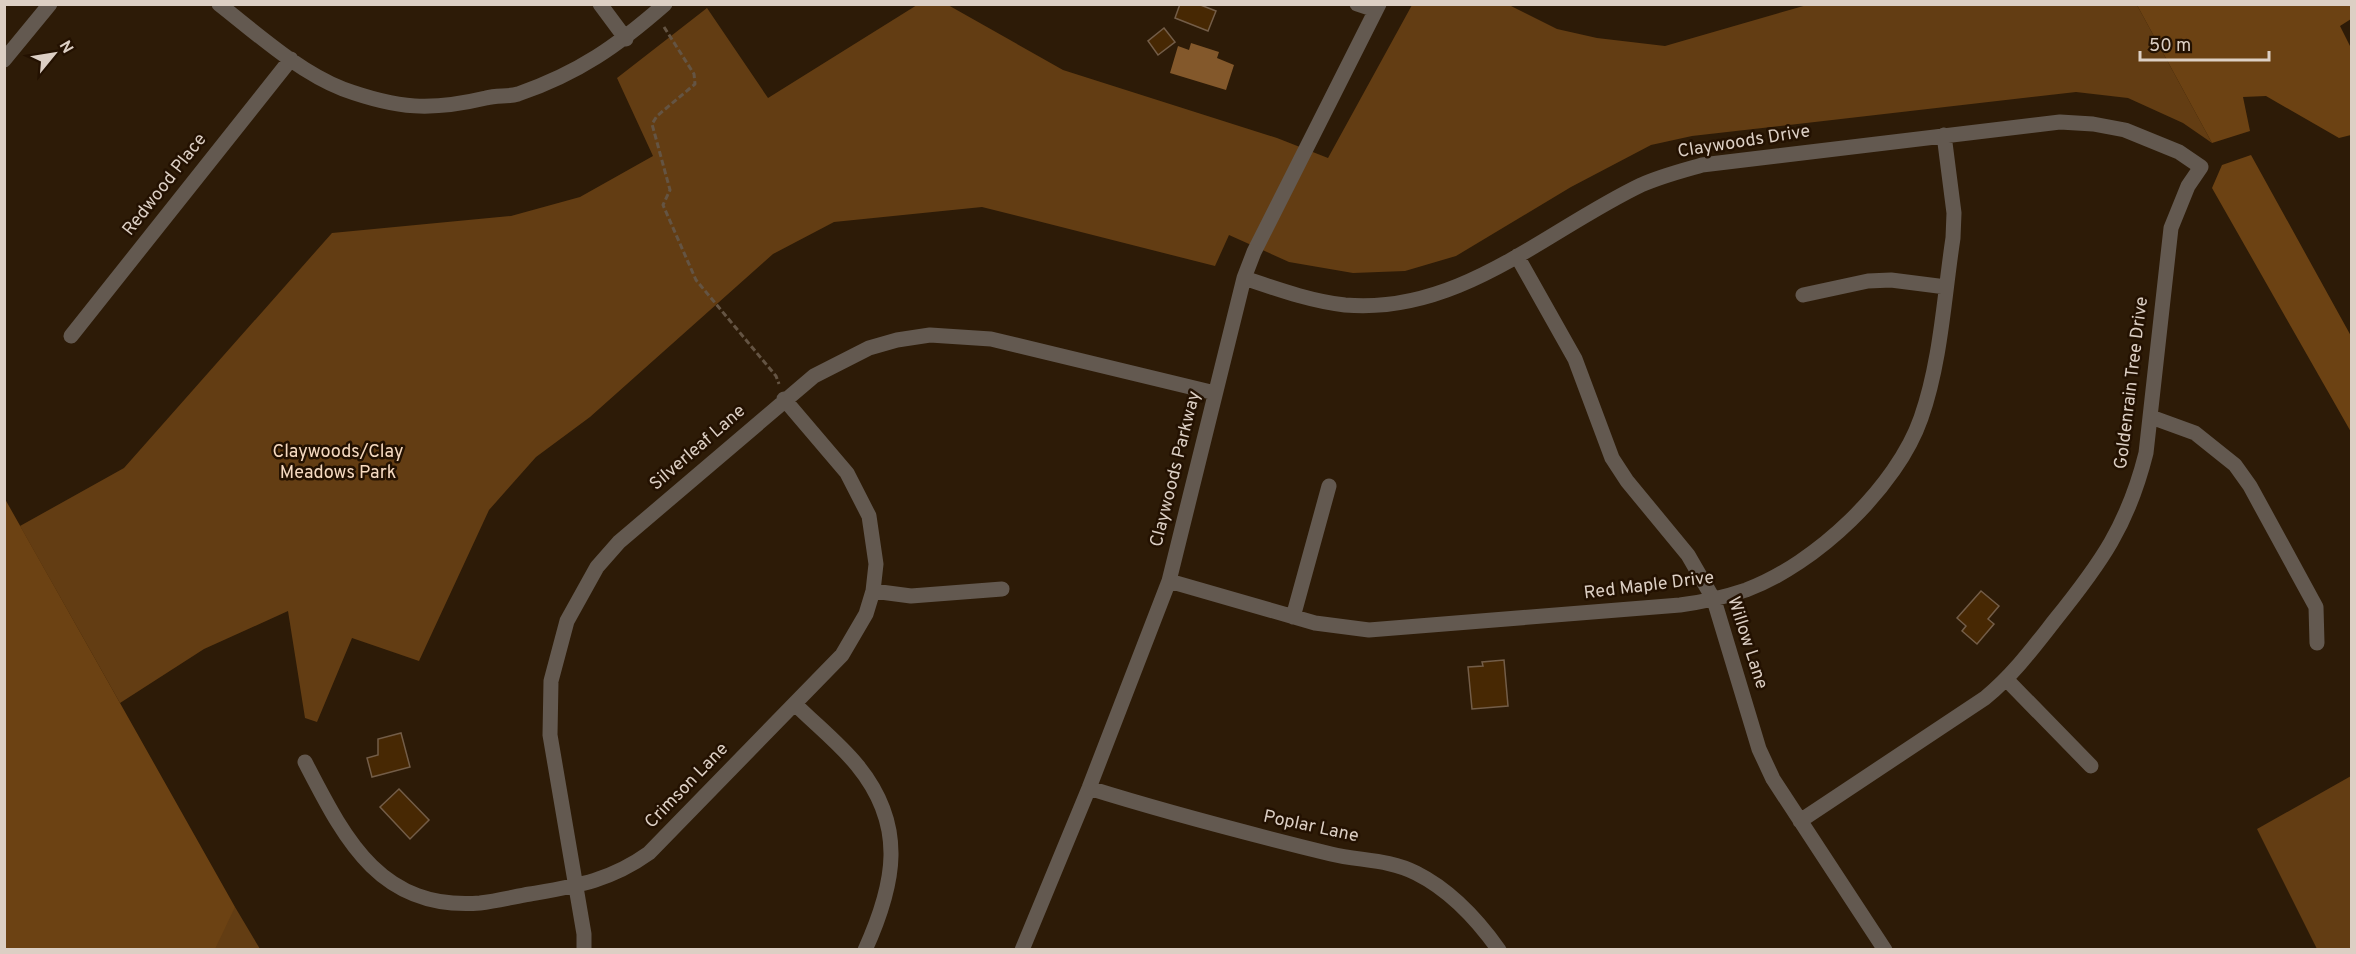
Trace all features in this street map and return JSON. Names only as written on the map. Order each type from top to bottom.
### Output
[{"type":"street","points":[[4,60],[50,4]]},
{"type":"street","points":[[219,4],[291,59],[342,89],[404,106],[460,105],[489,97],[516,94],[573,72],[626,39],[660,9]]},
{"type":"street","points":[[600,4],[626,39]]},
{"type":"street","points":[[1357,4],[1377,7]]},
{"type":"street","name":"Claywoods Parkway","points":[[1022,950],[1089,788],[1169,582],[1244,278],[1254,252],[1377,7]]},
{"type":"street","name":"Redwood Place","points":[[71,336],[291,59]]},
{"type":"street","name":"Claywoods Drive","points":[[1244,278],[1317,300],[1375,306],[1436,296],[1467,284],[1625,193],[1670,174],[1702,165],[1944,135],[2060,122],[2093,124],[2153,140],[2201,167]]},
{"type":"street","name":"Red Maple Drive","points":[[1169,582],[1338,628],[1370,630],[1680,605],[1714,600],[1748,589],[1780,574],[1810,554],[1876,493],[1891,474],[1921,419],[1930,388],[1946,287],[1954,213],[1944,135]]},
{"type":"street","name":"Goldenrain Tree Drive","points":[[1800,822],[1985,698],[2007,680],[2091,575],[2119,532],[2138,486],[2151,417],[2171,228],[2183,196],[2201,167]]},
{"type":"street","name":"Willow Lane","points":[[1517,256],[1575,359],[1612,458],[1627,482],[1688,555],[1714,600],[1759,749],[1773,779],[1885,950]]},
{"type":"street","points":[[1803,295],[1868,281],[1891,280],[1946,287]]},
{"type":"street","name":"Silverleaf Lane","points":[[584,950],[576,886],[550,735],[549,710],[556,652],[567,621],[597,567],[619,542],[784,399],[839,361],[878,345],[930,335],[991,339],[1215,393]]},
{"type":"street","name":"Crimson Lane","points":[[305,762],[342,832],[362,858],[385,878],[408,890],[438,900],[480,903],[576,886],[603,879],[628,867],[649,853],[842,656],[867,614],[873,591],[876,564],[875,539],[861,495],[847,473],[784,399]]},
{"type":"street","points":[[2151,417],[2195,433],[2235,465],[2250,486],[2316,607],[2317,643]]},
{"type":"street","points":[[1293,617],[1329,486]]},
{"type":"street","points":[[873,591],[911,596],[1002,589]]},
{"type":"street","points":[[2007,680],[2091,765]]},
{"type":"street","points":[[795,704],[856,765],[871,785],[883,811],[889,833],[890,882],[883,910],[865,950]]},
{"type":"street","name":"Poplar Lane","points":[[1089,788],[1175,814],[1312,850],[1400,866],[1444,890],[1466,910],[1499,950]]},
{"type":"path","points":[[660,9],[694,74],[695,84],[657,116],[652,124],[670,190],[663,205],[696,280],[776,376],[784,399]]},
{"type":"green space","name":"Claywoods/Clay Meadows Park","points":[[917,5],[948,5],[1063,70],[1277,138],[1328,158],[1412,5],[1509,5],[1557,29],[1597,38],[1665,46],[1807,5],[2137,5],[2212,143],[2183,123],[2128,98],[2076,92],[1692,136],[1651,145],[1571,187],[1456,256],[1405,271],[1353,273],[1289,262],[1229,235],[1215,266],[982,207],[834,222],[773,254],[590,417],[536,457],[489,510],[419,661],[352,638],[317,722],[305,718],[288,611],[204,649],[120,703],[20,526],[124,468],[332,233],[511,216],[580,197],[653,156],[617,78],[707,8],[768,98]]},
{"type":"green space","points":[[2351,776],[2351,949],[2317,949],[2257,829]]},
{"type":"green space","points":[[235,907],[260,949],[158,950]]},
{"type":"shaded area","points":[[2137,5],[2351,5],[2351,19],[2340,26],[2351,48],[2351,135],[2339,138],[2266,96],[2243,97],[2250,131],[2212,143]]},
{"type":"shaded area","points":[[1191,43],[1219,52],[1217,58],[1234,65],[1226,90],[1170,73],[1178,46],[1189,50]]},
{"type":"shaded area","points":[[2251,155],[2351,336],[2351,432],[2212,188],[2222,165]]},
{"type":"shaded area","points":[[5,499],[235,907],[215,949],[5,949]]},
{"type":"building","points":[[1180,4],[1198,4],[1216,11],[1208,31],[1175,18]]},
{"type":"building","points":[[1164,28],[1175,42],[1158,55],[1148,41]]},
{"type":"building","points":[[1981,591],[1999,606],[1988,619],[1994,624],[1977,644],[1962,631],[1966,626],[1957,618]]},
{"type":"building","points":[[1504,660],[1508,706],[1472,709],[1468,667],[1483,666],[1482,662]]},
{"type":"building","points":[[401,733],[410,767],[372,777],[367,758],[378,755],[378,739]]},
{"type":"building","points":[[399,789],[429,820],[410,839],[380,807]]}]
